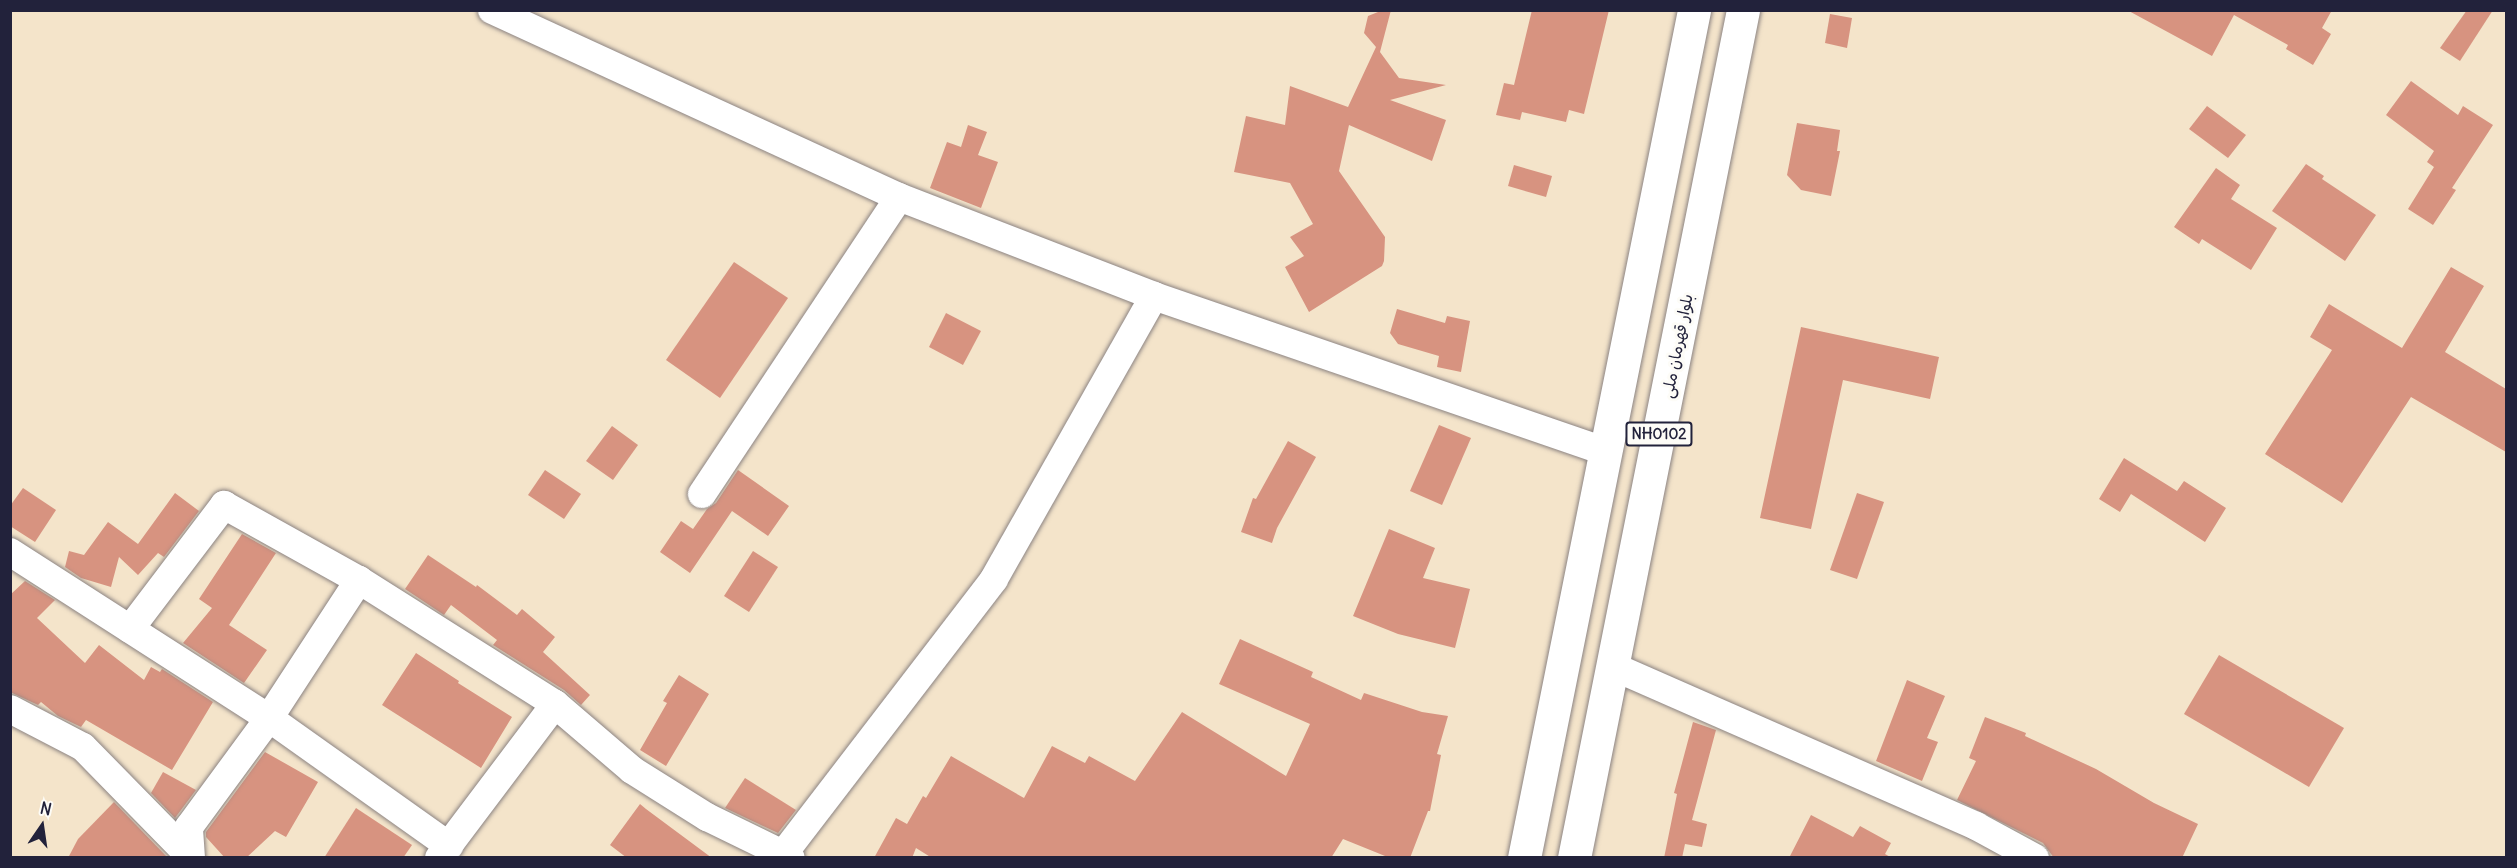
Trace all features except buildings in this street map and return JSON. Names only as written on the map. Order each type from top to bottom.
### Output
[{"type":"highway","name":"NH0102","points":[[1524,858],[1694,10]]},
{"type":"highway","name":"بلوار قهرمان ملی","points":[[1574,858],[1743,10]]},
{"type":"street","points":[[492,10],[899,197],[1154,296],[1606,452]]},
{"type":"street","points":[[702,494],[899,197]]},
{"type":"street","points":[[130,629],[224,505],[359,580],[555,704],[632,770],[707,817],[787,856],[994,579],[1154,296]]},
{"type":"street","points":[[10,552],[269,718],[444,852],[555,704]]},
{"type":"street","points":[[189,858],[189,827],[269,718],[359,580]]},
{"type":"street","points":[[1612,666],[1976,826],[2035,858]]},
{"type":"street","points":[[10,709],[83,747],[184,850],[189,858]]}]
